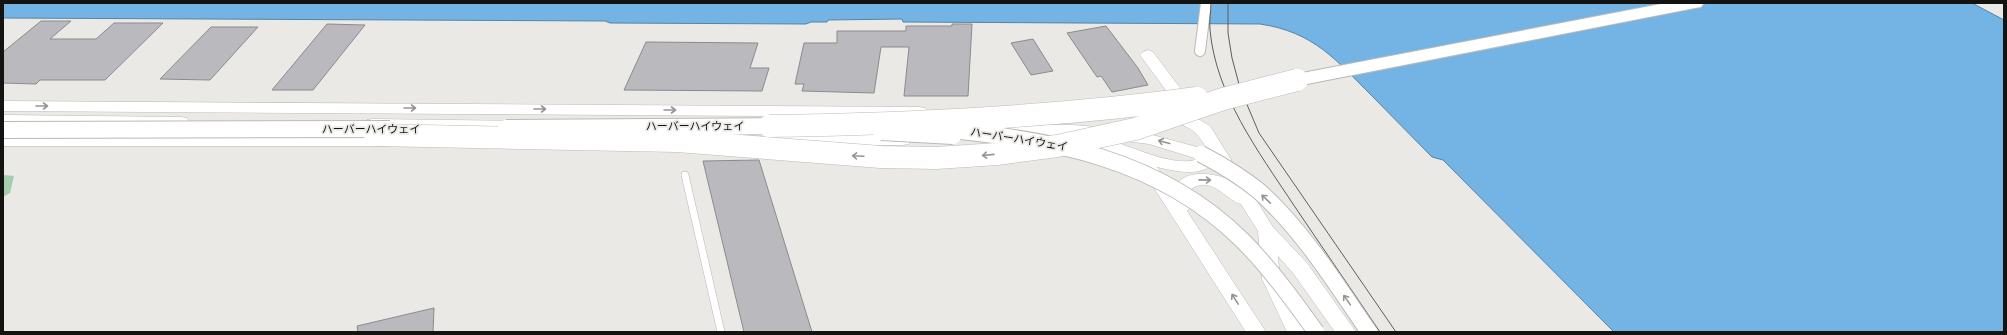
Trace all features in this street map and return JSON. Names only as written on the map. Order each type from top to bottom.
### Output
[{"type":"highway","points":[[769,126],[943,121],[1071,112],[1169,102],[1218,95],[1694,3]]},
{"type":"highway","points":[[379,138],[677,141],[721,143],[854,156],[907,158],[996,154],[1057,146],[1135,129],[1223,99],[1297,80],[1694,3]]},
{"type":"street","points":[[1200,51],[1206,3]]},
{"type":"street","points":[[1148,55],[1204,130],[1267,231],[1289,271],[1332,332]]},
{"type":"street","points":[[3,106],[1154,114],[1181,118],[1204,130]]},
{"type":"street","points":[[109,121],[380,108]]},
{"type":"street","points":[[3,120],[1094,131],[1136,135],[1181,147],[1218,163],[1252,186],[1266,198],[1333,279],[1370,332]]},
{"type":"street","points":[[257,123],[379,138]]},
{"type":"street","name":"ハーバーハイウェイ","points":[[3,130],[890,126],[983,132],[1046,141],[1094,152],[1118,161],[1167,184],[1211,213],[1231,229],[1270,269],[1316,332]]},
{"type":"street","points":[[548,141],[747,128]]},
{"type":"street","name":"ハーバーハイウェイ","points":[[3,136],[379,138],[674,131],[856,132],[951,135],[1043,147],[1089,158],[1130,174],[1165,193],[1202,218],[1232,242],[1261,272],[1303,332]]},
{"type":"street","points":[[3,141],[379,138],[548,141],[1067,138],[1100,142],[1159,163],[1184,166],[1207,161],[1213,155],[1215,147]]},
{"type":"street","points":[[1126,151],[1136,157],[1152,172],[1190,227],[1256,332]]},
{"type":"street","points":[[1190,227],[1180,198],[1181,188],[1187,183],[1196,180],[1208,179],[1219,182],[1228,187],[1252,208]]},
{"type":"street","points":[[1267,231],[1271,279],[1297,332]]},
{"type":"street","points":[[1267,231],[1300,268],[1346,332]]},
{"type":"lane","points":[[685,175],[721,332]]},
{"type":"green space","points":[[3,175],[14,176],[10,193],[3,197]]},
{"type":"water","points":[[3,3],[1972,3],[2004,20],[2004,332],[1614,332],[1443,160],[1432,157],[1335,60],[1310,41],[1279,28],[1260,24],[903,22],[902,19],[828,20],[827,22],[811,22],[806,24],[610,23],[605,21],[3,18]]},
{"type":"building","points":[[41,21],[71,21],[50,39],[96,39],[114,23],[163,23],[105,80],[40,80],[36,84],[3,83],[3,52]]},
{"type":"building","points":[[327,24],[365,25],[313,90],[272,90]]},
{"type":"building","points":[[952,24],[972,24],[968,96],[904,96],[909,47],[881,47],[874,93],[802,91],[804,84],[795,84],[804,43],[837,43],[837,31],[906,31],[906,26],[952,26]]},
{"type":"building","points":[[1106,26],[1138,68],[1148,85],[1112,92],[1101,76],[1097,77],[1067,33]]},
{"type":"building","points":[[211,27],[258,27],[210,80],[160,79]]},
{"type":"building","points":[[1033,39],[1053,71],[1031,75],[1011,43]]},
{"type":"building","points":[[646,42],[758,43],[750,68],[769,68],[762,91],[624,90]]},
{"type":"building","points":[[759,160],[812,332],[744,332],[703,161]]},
{"type":"building","points":[[434,308],[433,332],[358,332],[357,326]]},
{"type":"tram line","points":[[1211,3],[1210,27],[1214,54],[1230,100],[1241,122],[1266,164],[1380,332]]},
{"type":"tram line","points":[[1228,3],[1228,33],[1232,58],[1240,88],[1259,133],[1396,332]]}]
